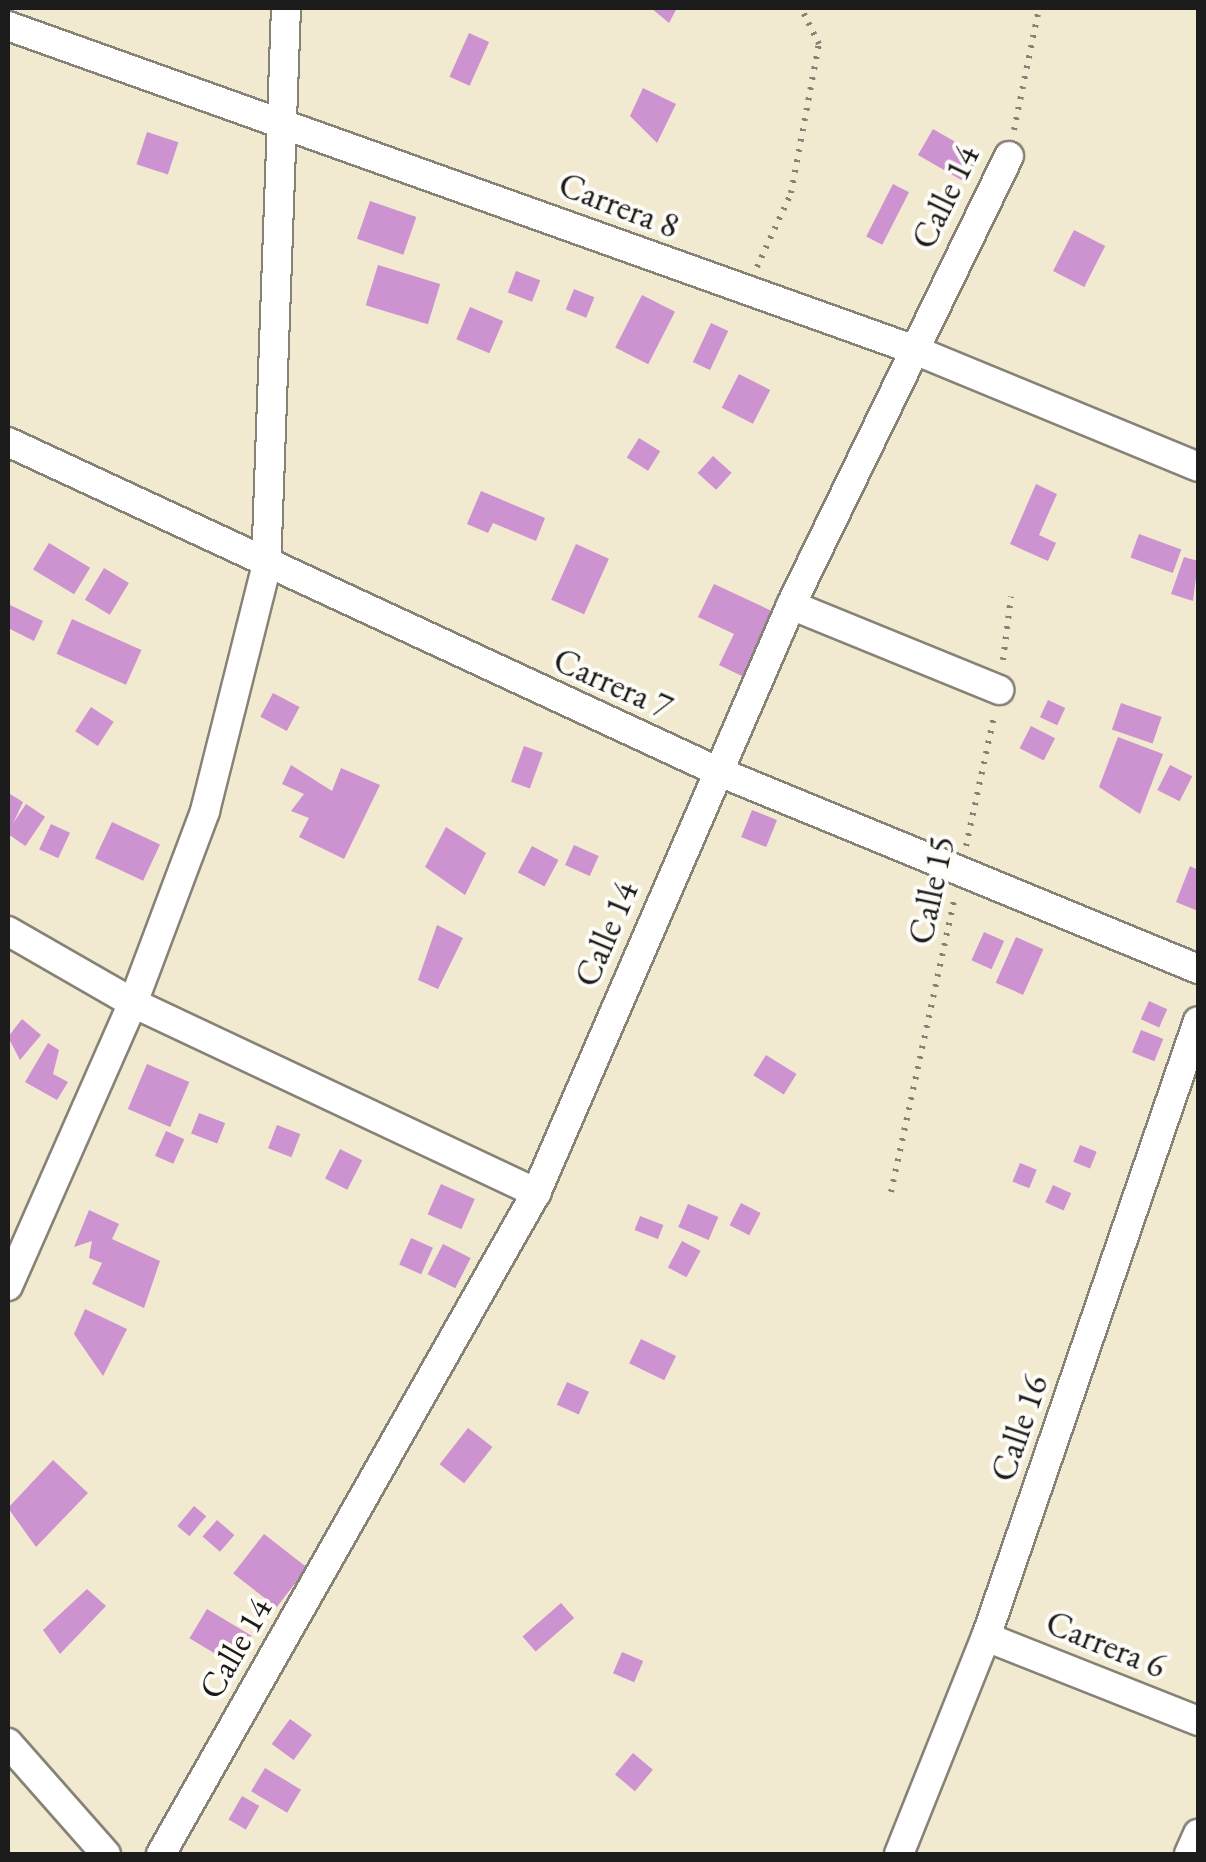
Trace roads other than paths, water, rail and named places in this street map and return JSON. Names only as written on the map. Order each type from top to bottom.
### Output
[{"type":"street","points":[[8,1286],[132,1004],[205,812],[266,569],[286,8]]},
{"type":"street","name":"Carrera 8","points":[[9,29],[283,118],[745,292],[912,349],[1198,467]]},
{"type":"street","name":"Calle 14","points":[[160,1854],[536,1193],[791,605],[1009,156]]},
{"type":"street","name":"Carrera 7","points":[[8,442],[266,569],[717,770],[1198,969]]},
{"type":"street","points":[[791,605],[999,690]]},
{"type":"street","points":[[8,931],[132,1004],[536,1193]]},
{"type":"street","name":"Calle 16","points":[[899,1854],[986,1637],[1198,1022]]},
{"type":"street","name":"Carrera 6","points":[[986,1637],[1198,1720]]},
{"type":"street","points":[[8,1744],[106,1854]]},
{"type":"street","points":[[1189,1854],[1198,1834]]}]
